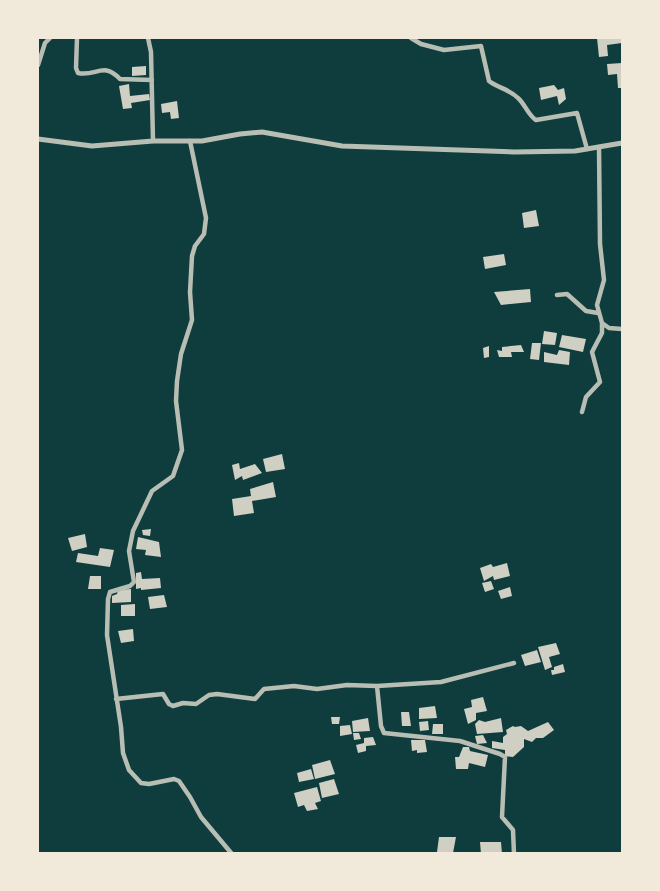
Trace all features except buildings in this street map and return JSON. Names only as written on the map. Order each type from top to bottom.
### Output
[{"type":"street","points":[[38,65],[45,43],[50,38]]},
{"type":"street","points":[[77,38],[76,68],[78,73],[106,70],[115,73],[120,79],[152,80]]},
{"type":"street","points":[[148,38],[152,80],[153,141]]},
{"type":"street","points":[[411,38],[421,44],[444,50],[481,46],[489,81],[510,91],[536,120],[577,113],[587,149]]},
{"type":"street","points":[[38,140],[92,146],[153,141],[210,141],[262,132],[342,146],[514,152],[587,149],[622,143]]},
{"type":"street","points":[[190,141],[206,218],[204,234],[195,246],[192,256],[190,292],[192,320],[181,354],[176,391],[182,450],[173,476],[152,491],[133,531],[129,551],[133,584],[113,590],[109,594],[107,635],[123,753],[129,770],[145,784],[174,779],[179,782],[201,817],[232,854]]},
{"type":"street","points":[[582,412],[586,397],[600,382],[592,352],[602,333],[597,305],[604,280],[600,244],[599,147]]},
{"type":"street","points":[[557,295],[567,294],[586,311],[598,313]]},
{"type":"street","points":[[602,323],[609,328],[622,329]]},
{"type":"street","points":[[116,699],[163,694],[169,704],[173,705],[196,704],[209,695],[217,694],[255,699],[264,689],[294,686],[316,689],[441,682],[514,663]]},
{"type":"street","points":[[377,686],[381,726],[384,733],[460,741],[505,757],[502,817],[513,830],[514,854]]}]
